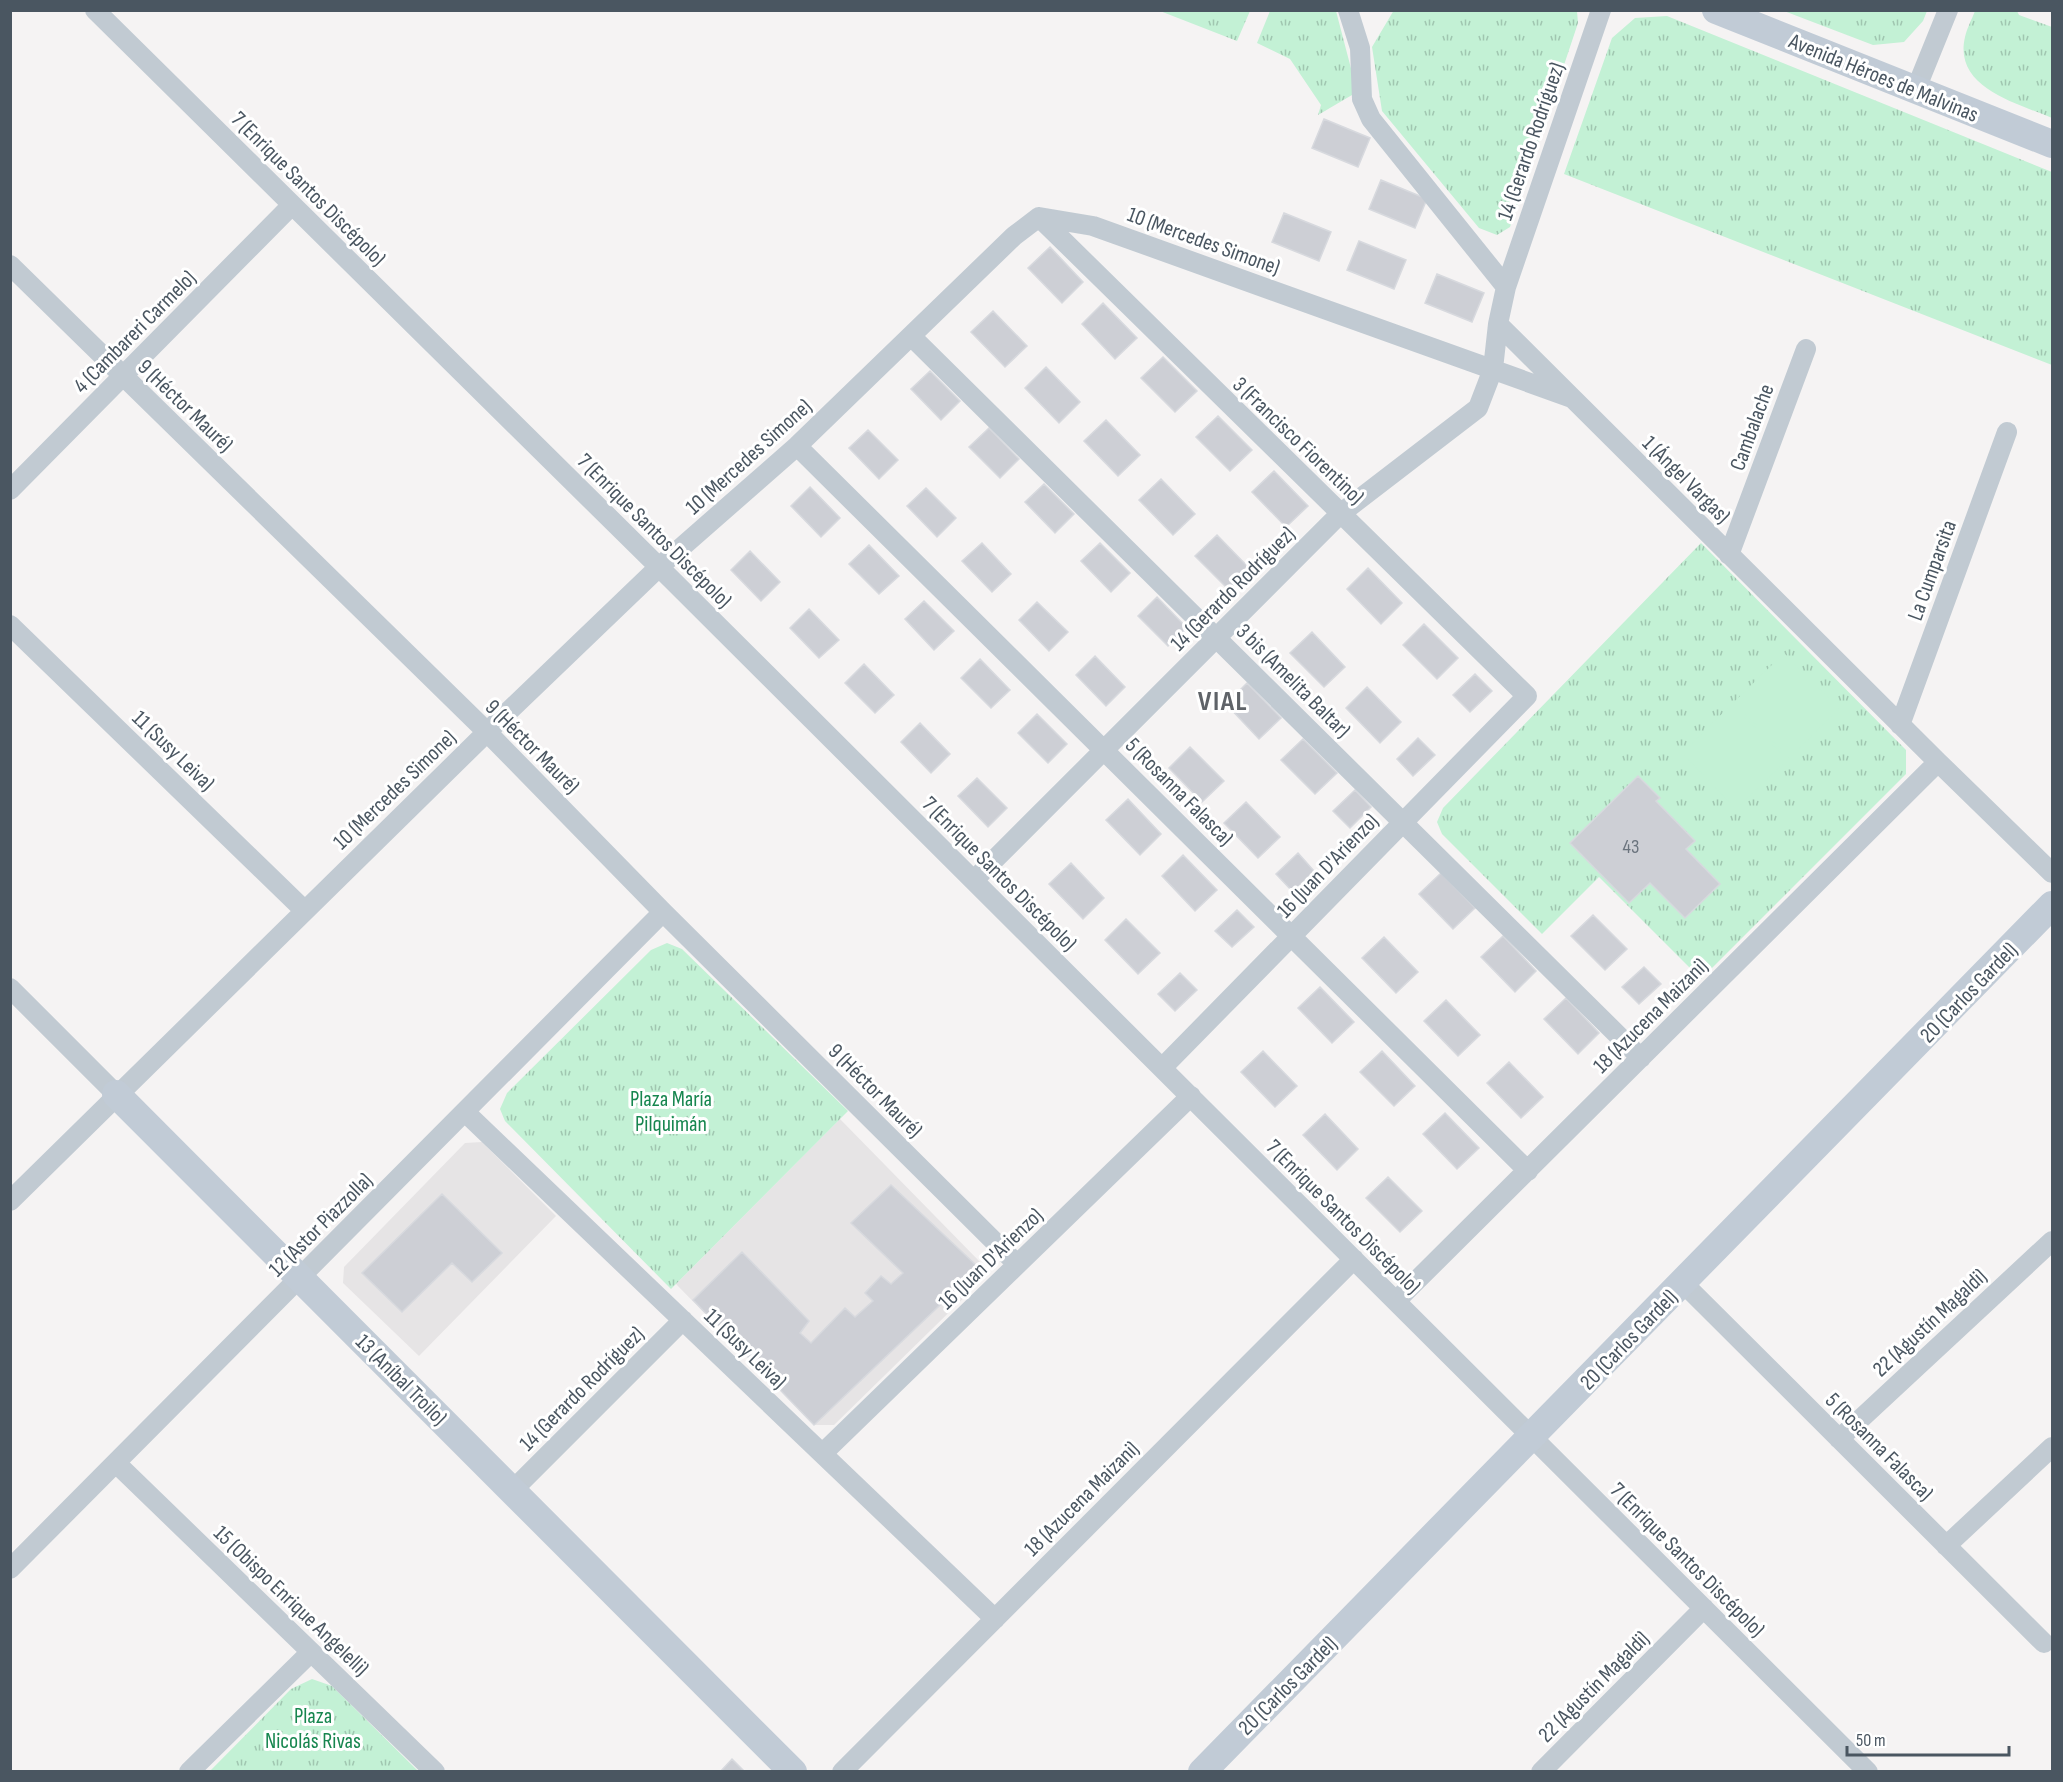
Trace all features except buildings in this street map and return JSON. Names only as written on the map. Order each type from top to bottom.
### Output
[{"type":"street","name":"7 (Enrique Santos Discépolo)","points":[[95,10],[974,880],[1868,1772]]},
{"type":"street","points":[[1348,10],[1360,48],[1362,99],[1371,119],[1506,286],[1498,324]]},
{"type":"street","name":"14 (Gerardo Rodríguez)","points":[[1506,286],[1600,10]]},
{"type":"street","name":"Avenida Héroes de Malvinas","points":[[1716,10],[2052,144]]},
{"type":"street","points":[[1916,89],[1948,10]]},
{"type":"street","name":"4 (Cambareri Carmelo)","points":[[10,490],[292,205]]},
{"type":"street","name":"10 (Mercedes Simone)","points":[[10,1201],[304,910],[659,567],[797,446],[1014,236],[1039,217],[1093,226],[1572,398]]},
{"type":"street","name":"3 (Francisco Fiorentino)","points":[[1039,217],[1527,696]]},
{"type":"street","name":"9 (Héctor Mauré)","points":[[10,265],[487,732],[663,912],[1017,1264]]},
{"type":"street","name":"14 (Gerardo Rodríguez)","points":[[974,880],[1340,514],[1478,408],[1493,369],[1498,324]]},
{"type":"street","name":"1 (Ángel Vargas)","points":[[1498,324],[1900,725],[2052,873]]},
{"type":"street","name":"3 bis (Amelita Baltar)","points":[[912,337],[1641,1058]]},
{"type":"street","name":"Cambalache","points":[[1729,555],[1806,349]]},
{"type":"street","name":"La Cumparsita","points":[[1900,725],[2007,432]]},
{"type":"street","name":"5 (Rosanna Falasca)","points":[[797,446],[1528,1171]]},
{"type":"street","name":"11 (Susy Leiva)","points":[[10,625],[304,910]]},
{"type":"street","name":"16 (Juan D'Arienzo)","points":[[1162,1068],[1527,696]]},
{"type":"street","name":"18 (Azucena Maizani)","points":[[1396,1301],[1938,762]]},
{"type":"street","name":"20 (Carlos Gardel)","points":[[1202,1772],[2052,905]]},
{"type":"street","name":"12 (Astor Piazzolla)","points":[[10,1569],[663,912]]},
{"type":"street","name":"13 (Aníbal Troilo)","points":[[10,988],[301,1277],[792,1772]]},
{"type":"street","name":"16 (Juan D'Arienzo)","points":[[823,1453],[1191,1096]]},
{"type":"street","name":"11 (Susy Leiva)","points":[[465,1112],[995,1618]]},
{"type":"street","name":"22 (Agustín Magaldi)","points":[[1839,1439],[2052,1241]]},
{"type":"street","name":"18 (Azucena Maizani)","points":[[842,1772],[1354,1259]]},
{"type":"street","name":"5 (Rosanna Falasca)","points":[[1683,1283],[2043,1643]]},
{"type":"street","name":"14 (Gerardo Rodríguez)","points":[[513,1490],[683,1320]]},
{"type":"street","points":[[1946,1546],[2052,1447]]},
{"type":"street","name":"15 (Obispo Enrique Angelelli)","points":[[116,1463],[435,1772]]},
{"type":"street","name":"22 (Agustín Magaldi)","points":[[1541,1772],[1704,1608]]},
{"type":"street","points":[[189,1772],[311,1652]]},
{"type":"shaded area","points":[[840,1119],[981,1263],[980,1282],[834,1425],[814,1425],[676,1284]]},
{"type":"shaded area","points":[[482,1142],[556,1216],[419,1356],[343,1283],[344,1267],[465,1143]]},
{"type":"green space","points":[[1394,10],[1577,11],[1578,23],[1510,227],[1497,235],[1479,228],[1382,111],[1372,47]]},
{"type":"green space","points":[[1160,11],[1250,11],[1237,41]]},
{"type":"green space","points":[[1270,11],[1336,11],[1353,76],[1352,95],[1318,115],[1321,105],[1290,59],[1257,43]]},
{"type":"green space","points":[[1784,11],[1927,11],[1923,21],[1904,42],[1873,45]]},
{"type":"green space","points":[[1975,11],[2017,11],[2019,15],[2052,27],[2052,118],[1991,91],[1978,81],[1969,69],[1964,55],[1965,37]]},
{"type":"green space","points":[[1667,16],[2052,172],[2052,365],[1564,174],[1612,38],[1635,18]]},
{"type":"green space","points":[[1701,543],[1906,750],[1906,774],[1701,979],[1599,877],[1542,934],[1442,834],[1437,822],[1443,808]]},
{"type":"green space","points":[[1784,653],[1839,709],[1789,758],[1734,702]]},
{"type":"green space","points":[[1732,704],[1787,760],[1736,809],[1682,753]]},
{"type":"green space","name":"Plaza María Pilquimán","points":[[667,943],[682,949],[848,1111],[671,1289],[505,1121],[500,1109],[507,1093],[651,950]]},
{"type":"green space","name":"Plaza Nicolás Rivas","points":[[312,1679],[332,1686],[418,1771],[209,1772],[291,1689]]},
{"type":"district","name":"VIAL","points":[[1223,700]]}]
